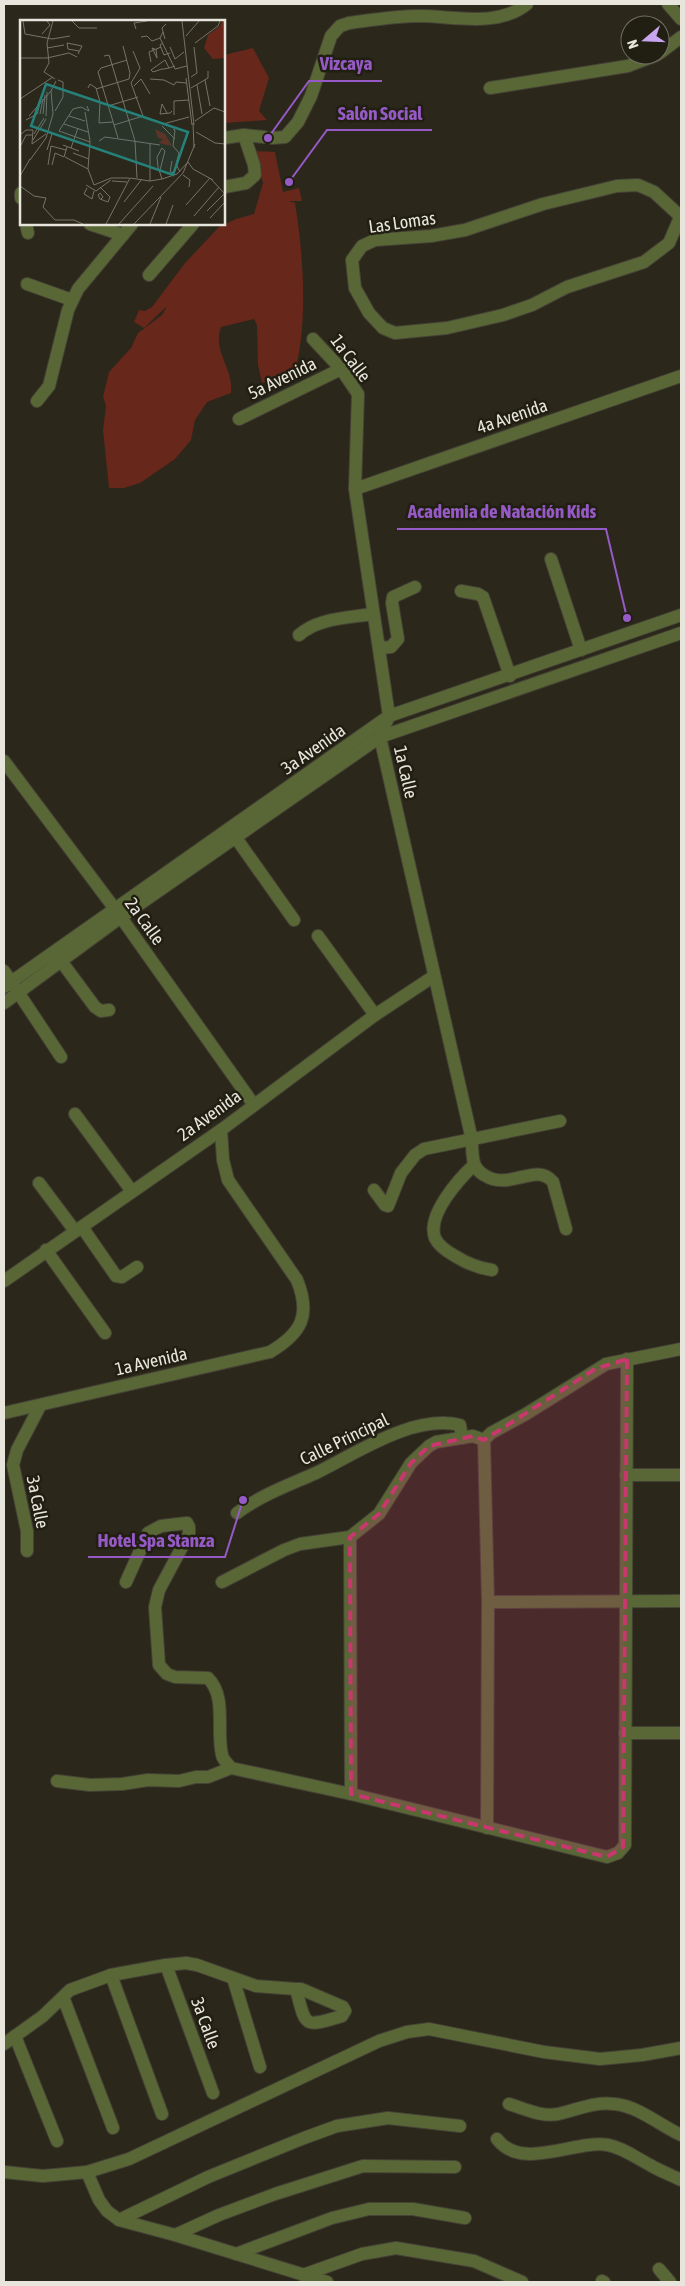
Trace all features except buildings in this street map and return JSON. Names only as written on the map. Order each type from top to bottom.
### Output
[{"type":"street","points":[[225,138],[244,135],[268,138],[285,137],[298,122],[316,84],[331,36],[340,26],[349,23],[411,16],[476,19],[498,17],[519,10],[527,4]]},
{"type":"street","points":[[668,4],[681,19]]},
{"type":"street","points":[[670,46],[681,37]]},
{"type":"street","points":[[490,88],[631,65]]},
{"type":"street","points":[[225,187],[246,183],[255,176],[254,165],[244,135]]},
{"type":"street","name":"Las Lomas","points":[[638,185],[654,192],[680,215],[669,243],[644,262],[567,287],[532,305],[494,317],[447,328],[395,333],[383,328],[369,313],[355,288],[352,260],[362,246],[375,240],[431,236],[464,230],[543,204],[618,186],[638,185]]},
{"type":"street","points":[[93,225],[123,235]]},
{"type":"street","points":[[37,401],[50,386],[72,300],[84,280],[131,225]]},
{"type":"street","points":[[149,275],[192,225]]},
{"type":"street","points":[[27,284],[72,300]]},
{"type":"street","name":"1a Calle","points":[[314,339],[341,369],[358,394],[355,488],[372,614],[380,648],[390,716],[380,737],[472,1140],[474,1165]]},
{"type":"street","name":"5a Avenida","points":[[239,419],[341,369]]},
{"type":"street","name":"4a Avenida","points":[[355,488],[681,376]]},
{"type":"street","points":[[551,559],[581,650]]},
{"type":"street","points":[[380,648],[391,647],[398,639],[392,603],[393,597],[415,587]]},
{"type":"street","points":[[460,591],[478,594],[483,597],[510,676]]},
{"type":"street","points":[[299,635],[312,626],[326,621],[372,614]]},
{"type":"street","name":"3a Avenida","points":[[118,913],[236,838],[351,751],[390,716],[681,616]]},
{"type":"street","name":"3a Avenida","points":[[4,1003],[18,994],[60,955],[351,751],[380,737],[681,633]]},
{"type":"street","name":"2a Calle","points":[[4,761],[118,913],[254,1105]]},
{"type":"street","points":[[236,838],[294,920]]},
{"type":"street","points":[[318,936],[375,1015]]},
{"type":"street","points":[[60,955],[94,1007],[101,1011],[109,1010]]},
{"type":"street","name":"3a Avenida","points":[[7,984],[60,955]]},
{"type":"street","points":[[4,971],[7,984],[18,994],[61,1057]]},
{"type":"street","name":"2a Avenida","points":[[6,1274],[78,1229],[131,1190],[221,1130],[375,1015],[434,976]]},
{"type":"street","points":[[75,1114],[131,1190]]},
{"type":"street","points":[[374,1190],[385,1205],[388,1206],[401,1173],[415,1155],[431,1148],[560,1121]]},
{"type":"street","name":"1a Avenida","points":[[4,1413],[270,1352],[286,1342],[299,1328],[304,1316],[304,1298],[297,1280],[228,1180],[222,1160],[221,1130]]},
{"type":"street","points":[[492,1270],[453,1255],[435,1239],[436,1219],[452,1188],[474,1165],[478,1171],[495,1180],[512,1181],[538,1174],[549,1177],[553,1182],[566,1229]]},
{"type":"street","points":[[39,1183],[116,1276],[122,1277],[137,1267]]},
{"type":"street","points":[[46,1250],[105,1333]]},
{"type":"street","points":[[487,1828],[488,1602],[484,1440],[491,1433],[526,1414],[606,1364],[681,1349]]},
{"type":"street","points":[[57,1781],[90,1786],[148,1780],[179,1781],[196,1777],[208,1777],[231,1768],[351,1794],[607,1857],[618,1853],[625,1845],[626,1359]]},
{"type":"street","name":"3a Calle","points":[[27,1551],[27,1531],[13,1464],[17,1450],[40,1406]]},
{"type":"street","name":"Calle Principal","points":[[237,1513],[254,1500],[397,1432],[441,1422],[460,1425],[462,1428],[462,1438]]},
{"type":"street","points":[[222,1582],[284,1550],[300,1544],[316,1540],[350,1538],[379,1514],[418,1455],[436,1442],[473,1436],[484,1440]]},
{"type":"street","points":[[626,1475],[681,1475]]},
{"type":"street","points":[[126,1582],[148,1533],[160,1526],[186,1523],[189,1527],[189,1534],[159,1590],[155,1607],[159,1665],[167,1674],[175,1677],[208,1678],[212,1682],[220,1711],[222,1757],[231,1768]]},
{"type":"street","points":[[350,1538],[351,1794]]},
{"type":"street","points":[[488,1602],[681,1601]]},
{"type":"street","points":[[625,1733],[681,1734]]},
{"type":"street","points":[[4,2044],[43,2016],[70,1990],[111,1975],[166,1965],[197,1965],[266,1987],[296,1989]]},
{"type":"street","name":"3a Calle","points":[[166,1965],[213,2094]]},
{"type":"street","points":[[111,1975],[162,2114]]},
{"type":"street","points":[[233,1978],[260,2066]]},
{"type":"street","points":[[63,1997],[113,2128]]},
{"type":"street","points":[[4,2172],[43,2176],[87,2172],[129,2159],[379,2041],[407,2032],[429,2029],[544,2052],[600,2059],[642,2055],[681,2048]]},
{"type":"street","points":[[15,2036],[57,2141]]},
{"type":"street","points":[[509,2104],[538,2114],[557,2114],[596,2104],[614,2104],[635,2109],[681,2135]]},
{"type":"street","points":[[119,2220],[208,2177],[338,2126],[388,2118],[460,2126]]},
{"type":"street","points":[[497,2139],[508,2148],[528,2152],[559,2152],[589,2144],[615,2147],[681,2180]]},
{"type":"street","points":[[174,2235],[219,2215],[275,2194],[363,2166],[455,2167]]},
{"type":"street","points":[[87,2172],[99,2200],[107,2211],[119,2220],[327,2282]]},
{"type":"street","points":[[236,2254],[332,2218],[369,2209],[413,2209],[466,2218]]},
{"type":"street","points":[[303,2275],[362,2254],[396,2248],[474,2261],[522,2282]]},
{"type":"street","points":[[659,2269],[670,2282]]},
{"type":"highlighted area","points":[[627,1359],[623,1847],[607,1857],[351,1794],[350,1537],[379,1514],[411,1463],[429,1446],[473,1436],[484,1440],[595,1369]]},
{"type":"shaded area","points":[[253,48],[269,78],[259,111],[267,120],[225,123],[225,55]]},
{"type":"shaded area","points":[[254,151],[275,152],[283,192],[299,188],[302,201],[289,201],[295,203],[303,285],[302,328],[296,367],[262,383],[258,365],[257,325],[254,319],[221,327],[219,344],[231,384],[231,393],[207,402],[195,420],[191,440],[175,459],[140,483],[124,488],[109,488],[103,430],[106,406],[103,397],[109,372],[131,348],[138,333],[162,315],[167,306],[144,328],[134,322],[139,310],[145,311],[152,307],[185,263],[219,227],[236,219],[254,214],[263,183]]},
{"type":"place","name":"Vizcaya","points":[[268,138]]},
{"type":"place","name":"Salón Social","points":[[289,182]]},
{"type":"place","name":"Academia de Natación Kids","points":[[627,618]]},
{"type":"place","name":"Hotel Spa Stanza","points":[[243,1500]]}]
